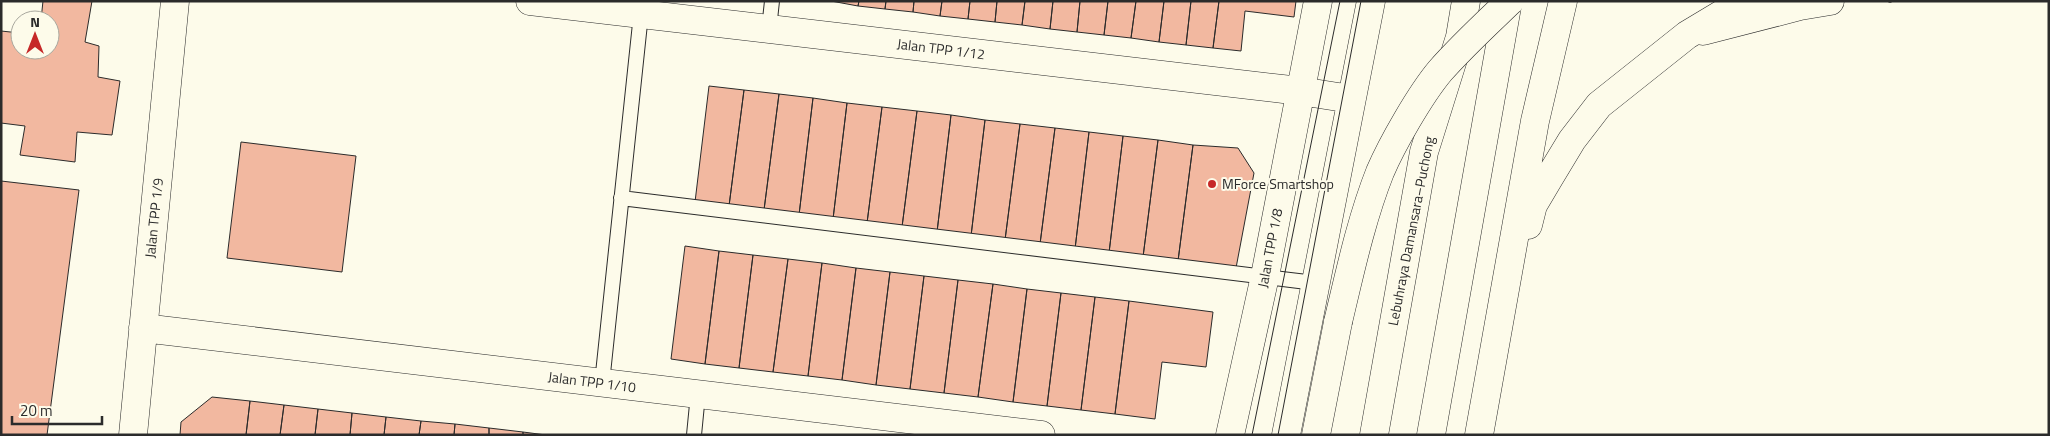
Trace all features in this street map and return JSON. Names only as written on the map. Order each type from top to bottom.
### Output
[{"type":"main road","name":"Jalan TPP 1/9","points":[[132,435],[175,1]]},
{"type":"main road","name":"Jalan TPP 1/12","points":[[530,1],[1300,90],[1351,98]]},
{"type":"main road","name":"Jalan TPP 1/8","points":[[1230,435],[1265,276],[1318,1]]},
{"type":"main road","points":[[1286,435],[1371,1]]},
{"type":"main road","name":"Lebuhraya Damansara–Puchong","points":[[1374,435],[1424,152],[1460,37],[1466,1]]},
{"type":"main road","points":[[1317,427],[1338,322],[1362,229],[1380,172],[1410,118],[1439,73],[1509,1]]},
{"type":"main road","points":[[1431,435],[1509,1]]},
{"type":"main road","points":[[1479,435],[1534,121],[1563,1]]},
{"type":"main road","points":[[1507,269],[1526,235],[1533,205],[1572,140],[1599,105],[1687,35],[1722,14],[1752,1]]},
{"type":"main road","points":[[1687,35],[1800,6],[1830,1]]},
{"type":"main road","name":"Jalan TPP 1/10","points":[[143,328],[1041,435]]},
{"type":"lane","points":[[770,29],[772,1]]},
{"type":"lane","points":[[602,383],[641,14]]},
{"type":"lane","points":[[621,198],[1315,283]]},
{"type":"lane","points":[[694,435],[698,394]]},
{"type":"building","points":[[43,1],[92,1],[85,42],[99,46],[98,77],[120,81],[112,135],[77,132],[75,162],[20,155],[25,126],[1,123],[1,31],[10,32],[10,60],[60,60],[60,10],[42,10]]},
{"type":"building","points":[[831,1],[859,1],[858,6]]},
{"type":"building","points":[[859,1],[886,1],[885,9],[858,6]]},
{"type":"building","points":[[886,1],[914,1],[913,12],[885,9]]},
{"type":"building","points":[[914,1],[942,1],[940,16],[913,12]]},
{"type":"building","points":[[942,1],[970,1],[968,19],[940,16]]},
{"type":"building","points":[[970,1],[997,1],[995,22],[968,19]]},
{"type":"building","points":[[997,1],[1025,1],[1022,25],[995,22]]},
{"type":"building","points":[[1025,1],[1053,1],[1050,29],[1022,25]]},
{"type":"building","points":[[1053,1],[1080,1],[1077,32],[1050,29]]},
{"type":"building","points":[[1080,1],[1108,1],[1104,35],[1077,32]]},
{"type":"building","points":[[1108,1],[1136,1],[1131,38],[1104,35]]},
{"type":"building","points":[[1136,1],[1164,1],[1159,42],[1131,38]]},
{"type":"building","points":[[1164,1],[1191,1],[1186,45],[1159,42]]},
{"type":"building","points":[[1191,1],[1219,1],[1213,48],[1186,45]]},
{"type":"building","points":[[1219,1],[1296,1],[1294,17],[1245,11],[1241,51],[1213,48]]},
{"type":"building","points":[[709,86],[744,90],[729,206],[695,202]]},
{"type":"building","points":[[744,90],[779,94],[764,210],[729,206]]},
{"type":"building","points":[[779,94],[813,98],[799,215],[764,210]]},
{"type":"building","points":[[813,98],[847,103],[833,219],[799,215]]},
{"type":"building","points":[[847,103],[882,107],[867,223],[833,219]]},
{"type":"building","points":[[882,107],[917,111],[902,227],[867,223]]},
{"type":"building","points":[[917,111],[951,115],[937,232],[902,227]]},
{"type":"building","points":[[951,115],[985,120],[971,236],[937,232]]},
{"type":"building","points":[[985,120],[1020,124],[1005,240],[971,236]]},
{"type":"building","points":[[1020,124],[1055,128],[1040,244],[1005,240]]},
{"type":"building","points":[[1055,128],[1089,132],[1075,249],[1040,244]]},
{"type":"building","points":[[1089,132],[1123,136],[1109,253],[1075,249]]},
{"type":"building","points":[[1123,136],[1158,140],[1143,257],[1109,253]]},
{"type":"building","points":[[1158,140],[1193,145],[1178,261],[1143,257]]},
{"type":"building","points":[[241,142],[356,156],[342,272],[227,258]]},
{"type":"building","points":[[1193,145],[1238,148],[1254,173],[1236,268],[1178,261]]},
{"type":"building","points":[[1,181],[79,190],[47,435],[1,435]]},
{"type":"building","points":[[685,246],[719,251],[705,364],[671,359]]},
{"type":"building","points":[[719,251],[753,255],[739,368],[705,364]]},
{"type":"building","points":[[753,255],[788,259],[773,372],[739,368]]},
{"type":"building","points":[[788,259],[822,263],[808,376],[773,372]]},
{"type":"building","points":[[822,263],[856,268],[842,380],[808,376]]},
{"type":"building","points":[[856,268],[890,272],[876,385],[842,380]]},
{"type":"building","points":[[890,272],[924,276],[910,389],[876,385]]},
{"type":"building","points":[[924,276],[958,280],[944,393],[910,389]]},
{"type":"building","points":[[958,280],[993,284],[978,397],[944,393]]},
{"type":"building","points":[[993,284],[1027,289],[1013,402],[978,397]]},
{"type":"building","points":[[1027,289],[1061,293],[1047,406],[1013,402]]},
{"type":"building","points":[[1061,293],[1095,297],[1081,410],[1047,406]]},
{"type":"building","points":[[1095,297],[1129,301],[1115,414],[1081,410]]},
{"type":"building","points":[[1129,301],[1213,312],[1206,367],[1162,362],[1155,419],[1115,414]]},
{"type":"building","points":[[212,397],[250,401],[246,435],[180,435],[181,422]]},
{"type":"building","points":[[250,401],[284,405],[280,435],[246,435]]},
{"type":"building","points":[[284,405],[318,409],[315,435],[280,435]]},
{"type":"building","points":[[318,409],[352,413],[350,435],[315,435]]},
{"type":"building","points":[[352,413],[386,417],[384,435],[350,435]]},
{"type":"building","points":[[386,417],[421,421],[419,435],[384,435]]},
{"type":"building","points":[[421,421],[455,424],[454,435],[419,435]]},
{"type":"building","points":[[455,424],[489,428],[489,435],[454,435]]},
{"type":"building","points":[[489,428],[523,432],[523,435],[489,435]]},
{"type":"building","points":[[523,432],[546,435],[523,435]]},
{"type":"tram line","points":[[1252,435],[1340,1]]},
{"type":"tram line","points":[[1278,435],[1361,1]]},
{"type":"place","name":"MForce Smartshop","points":[[1212,184]]}]
